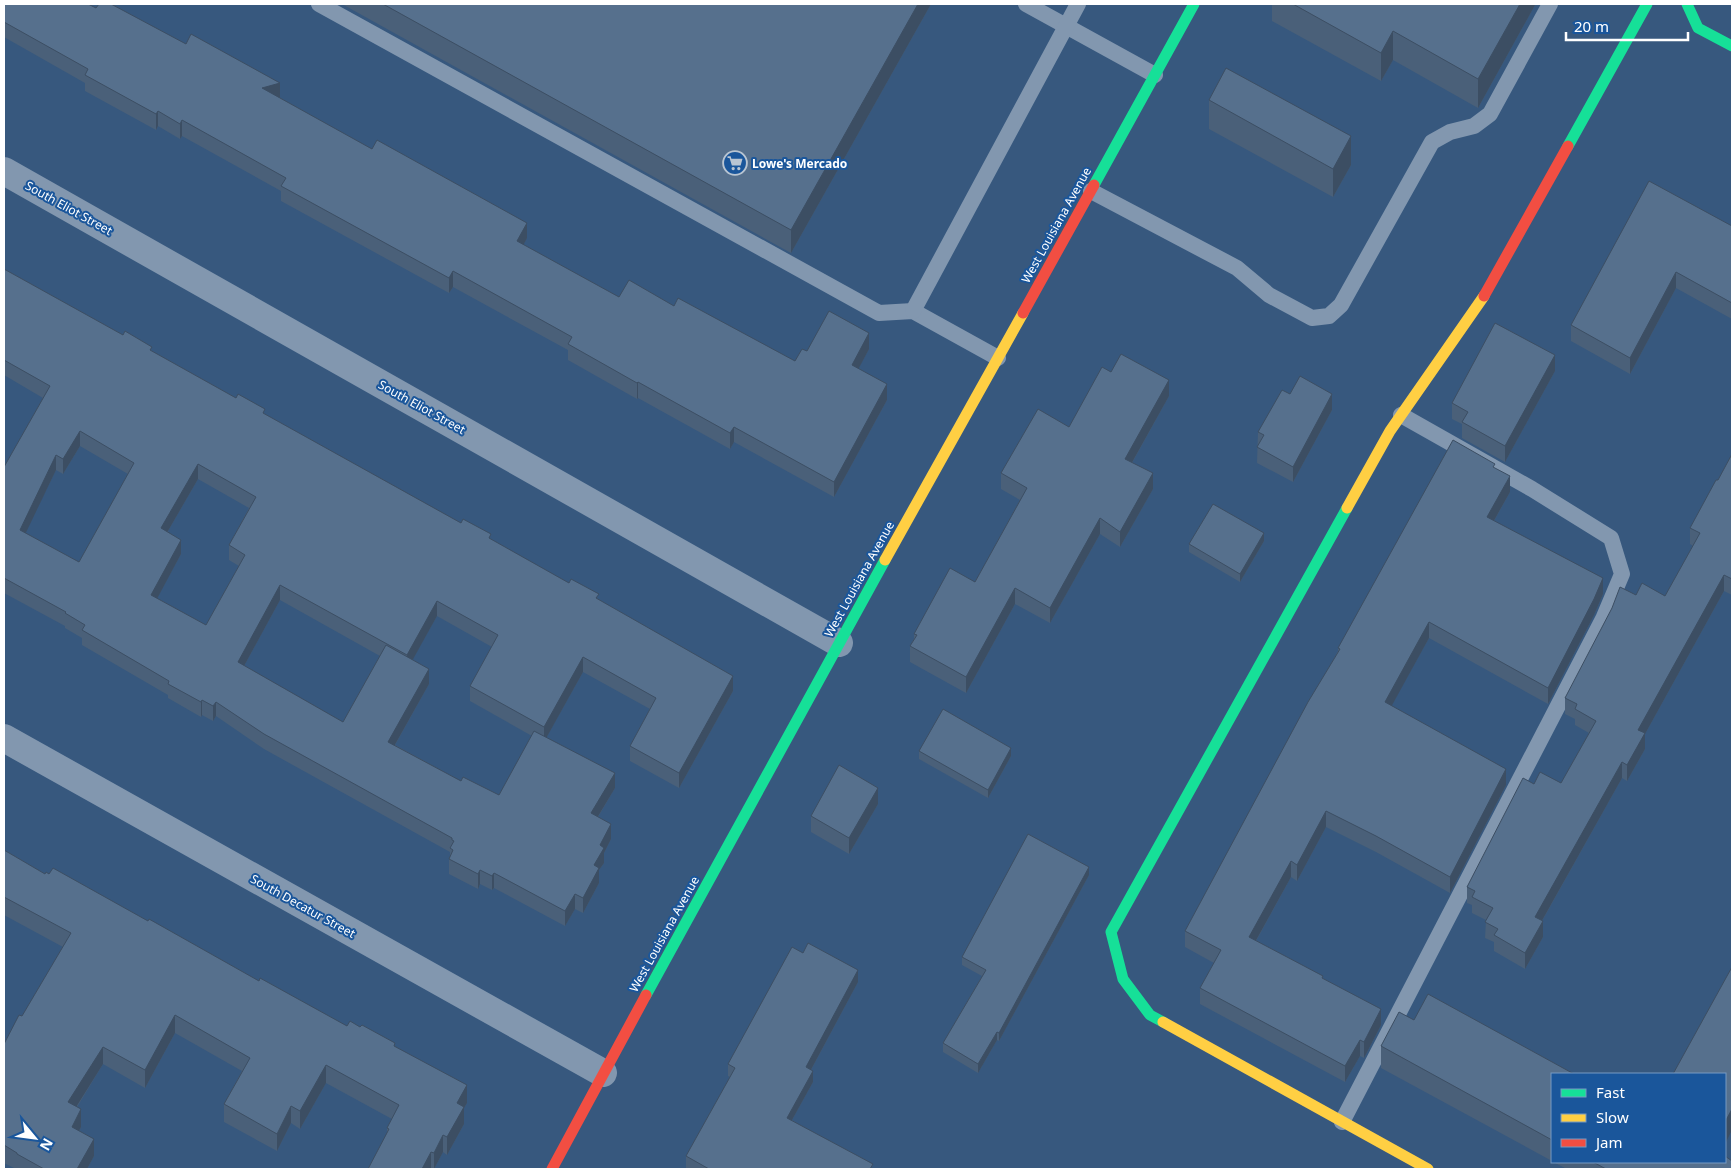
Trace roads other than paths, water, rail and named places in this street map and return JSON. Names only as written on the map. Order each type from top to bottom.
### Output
[{"type":"street","name":"West Louisiana Avenue","points":[[552,1169],[839,642],[1194,4]]},
{"type":"street","points":[[1428,1169],[1150,1015],[1123,980],[1111,932],[1390,431],[1483,297],[1647,4]]},
{"type":"street","points":[[1686,4],[1698,28],[1732,46]]},
{"type":"street","name":"South Eliot Street","points":[[4,171],[839,642]]},
{"type":"street","name":"South Decatur Street","points":[[4,738],[603,1073]]},
{"type":"lane","points":[[319,4],[879,313],[913,311],[998,358]]},
{"type":"lane","points":[[1026,4],[1155,75]]},
{"type":"lane","points":[[913,311],[1078,4]]},
{"type":"lane","points":[[1090,191],[1237,268],[1269,295],[1312,318],[1329,316],[1341,305],[1432,142],[1450,132],[1474,126],[1490,114],[1550,4]]},
{"type":"lane","points":[[1342,1122],[1599,628],[1622,574],[1611,538],[1532,489],[1402,415]]},
{"type":"place","name":"Lowe's Mercado","points":[[735,163]]}]
